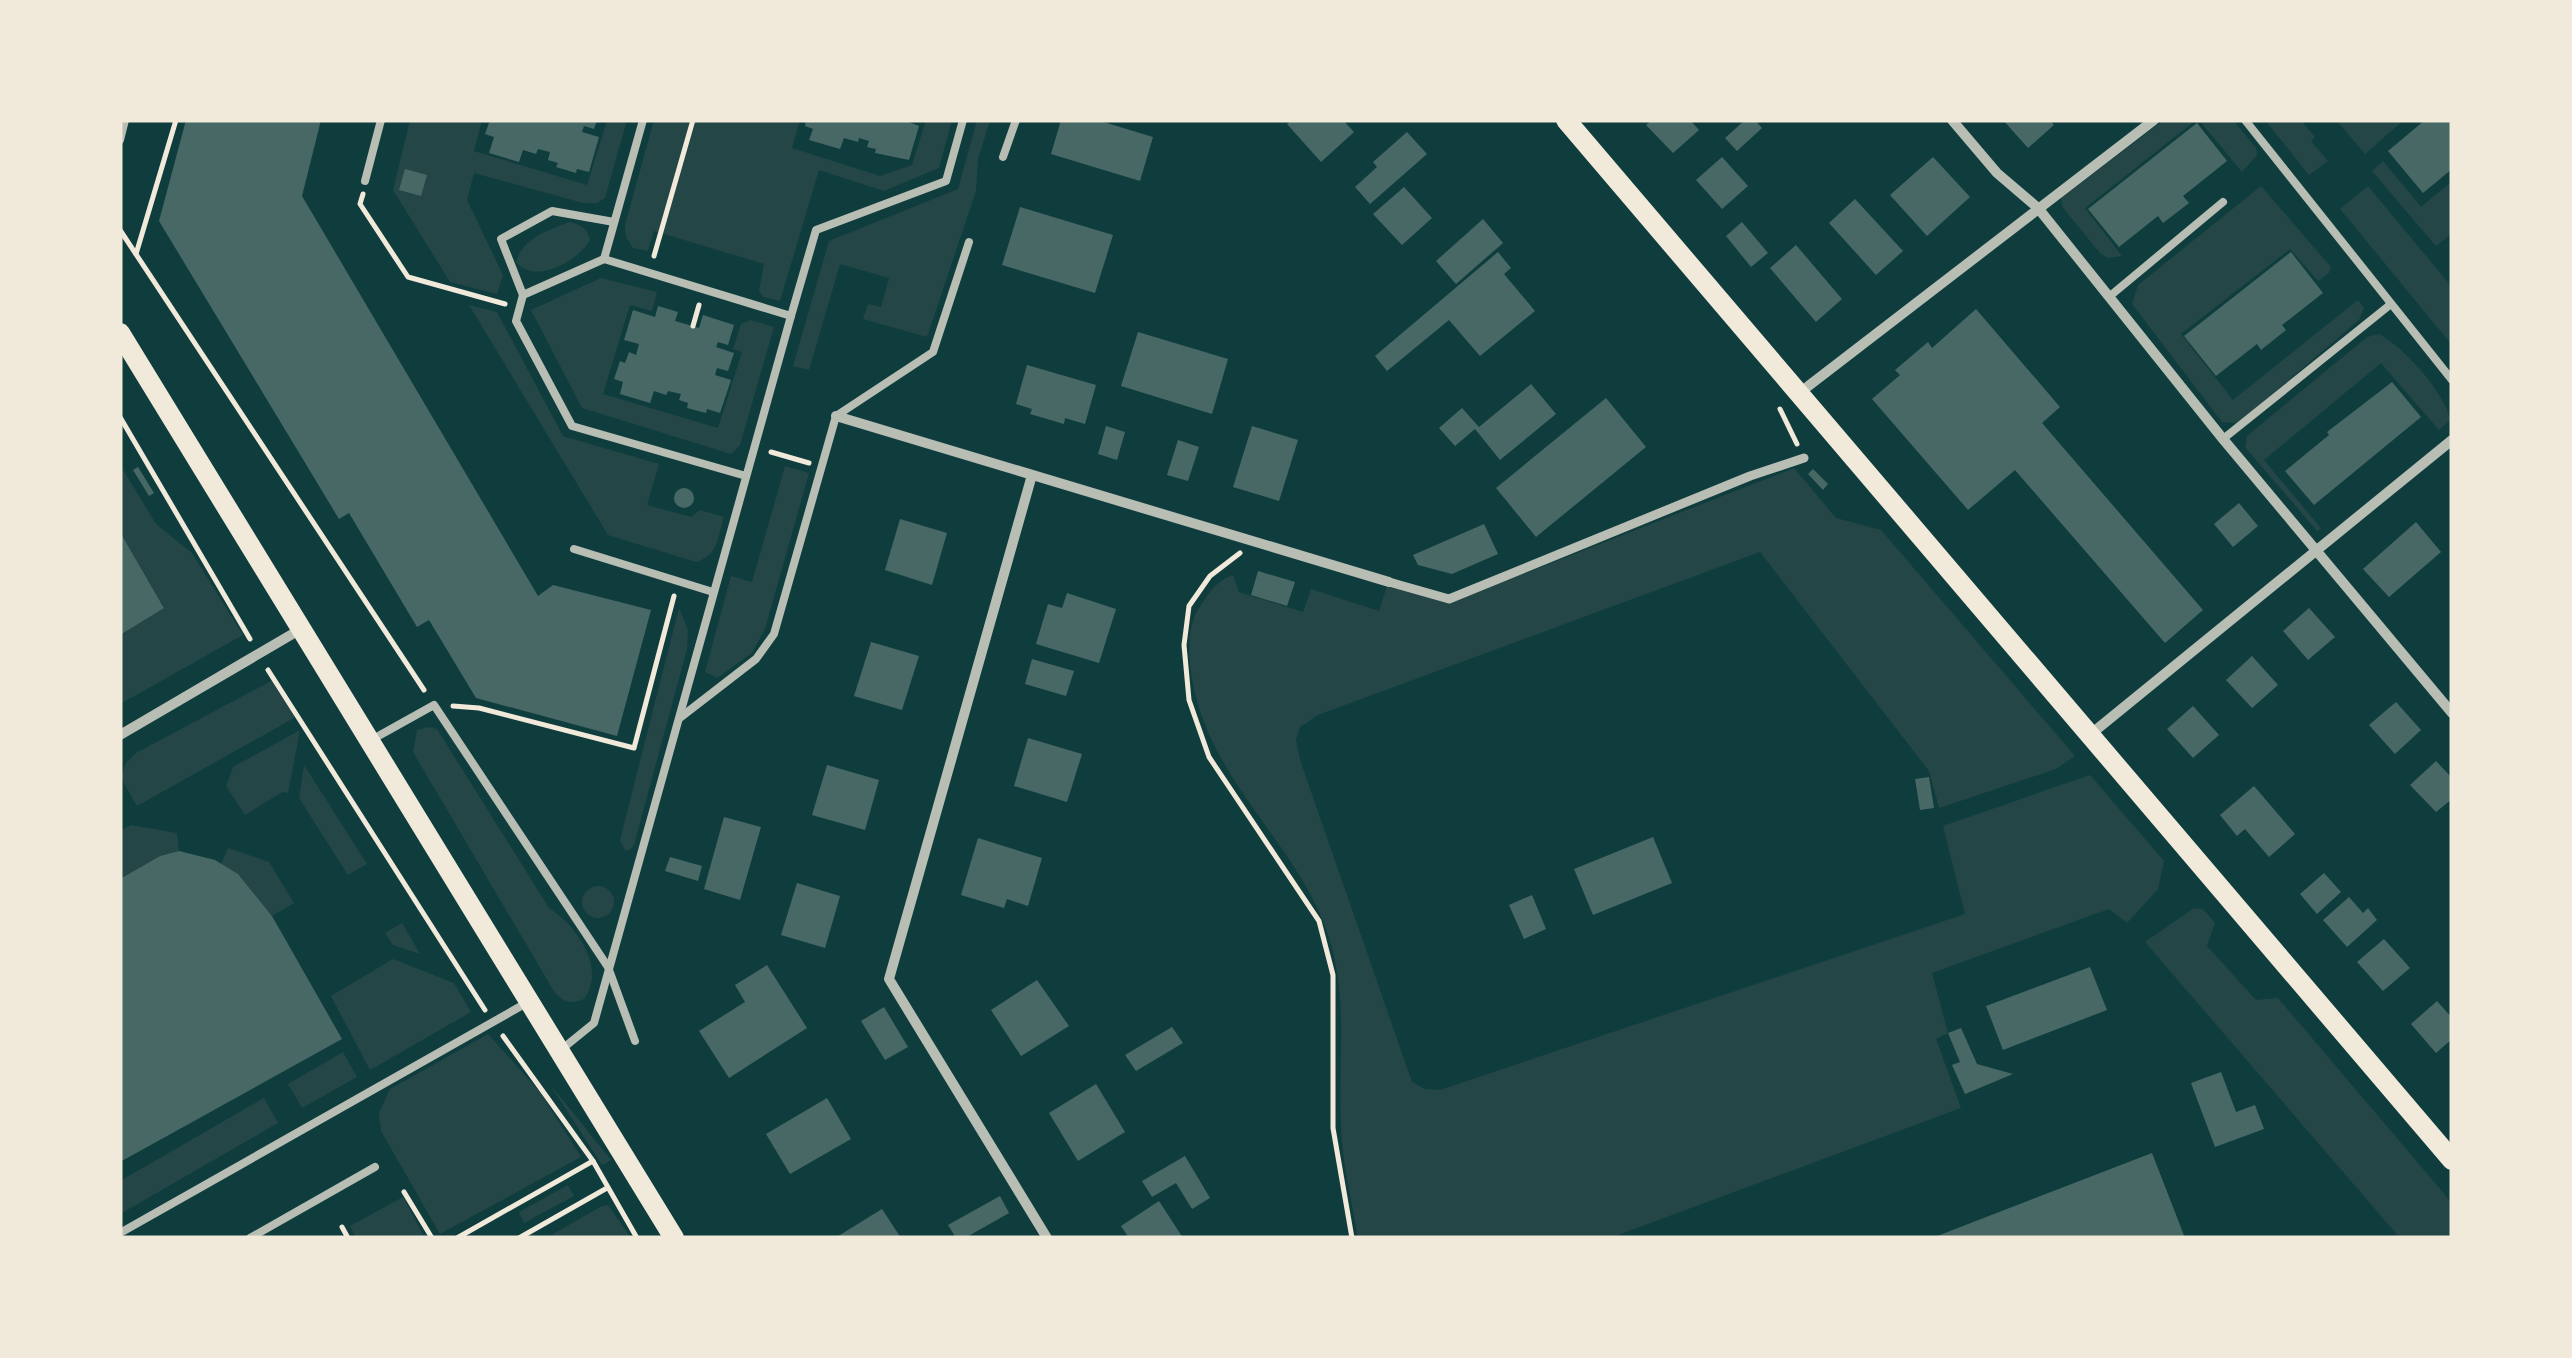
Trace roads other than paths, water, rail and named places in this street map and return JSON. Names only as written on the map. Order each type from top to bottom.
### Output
[{"type":"main road","points":[[1566,120],[2452,1160]]},
{"type":"main road","points":[[120,333],[674,1238]]},
{"type":"street","points":[[1952,120],[1996,173],[2038,208],[2452,713]]},
{"type":"street","points":[[1798,395],[2154,120]]},
{"type":"street","points":[[836,416],[1448,599],[1750,476],[1804,458]]},
{"type":"street","points":[[2092,734],[2452,440]]},
{"type":"street","points":[[1032,475],[888,979],[1047,1238]]},
{"type":"street","points":[[120,735],[302,628]]},
{"type":"lane","points":[[120,140],[124,120]]},
{"type":"lane","points":[[366,181],[381,120]]},
{"type":"lane","points":[[604,259],[643,120]]},
{"type":"lane","points":[[561,1050],[594,1023],[816,230],[946,180],[963,120]]},
{"type":"lane","points":[[1003,157],[1016,120]]},
{"type":"lane","points":[[2245,120],[2452,380]]},
{"type":"lane","points":[[2110,296],[2224,202]]},
{"type":"lane","points":[[614,222],[552,212],[501,239],[523,295],[516,321],[572,426],[746,476]]},
{"type":"lane","points":[[681,716],[756,659],[774,634],[836,416],[932,352],[969,242]]},
{"type":"lane","points":[[523,295],[604,259],[791,316]]},
{"type":"lane","points":[[2223,438],[2391,304]]},
{"type":"lane","points":[[574,549],[713,592]]},
{"type":"lane","points":[[369,741],[434,705],[608,967],[635,1041]]},
{"type":"lane","points":[[120,1233],[530,1001]]},
{"type":"lane","points":[[250,1238],[376,1167]]}]
